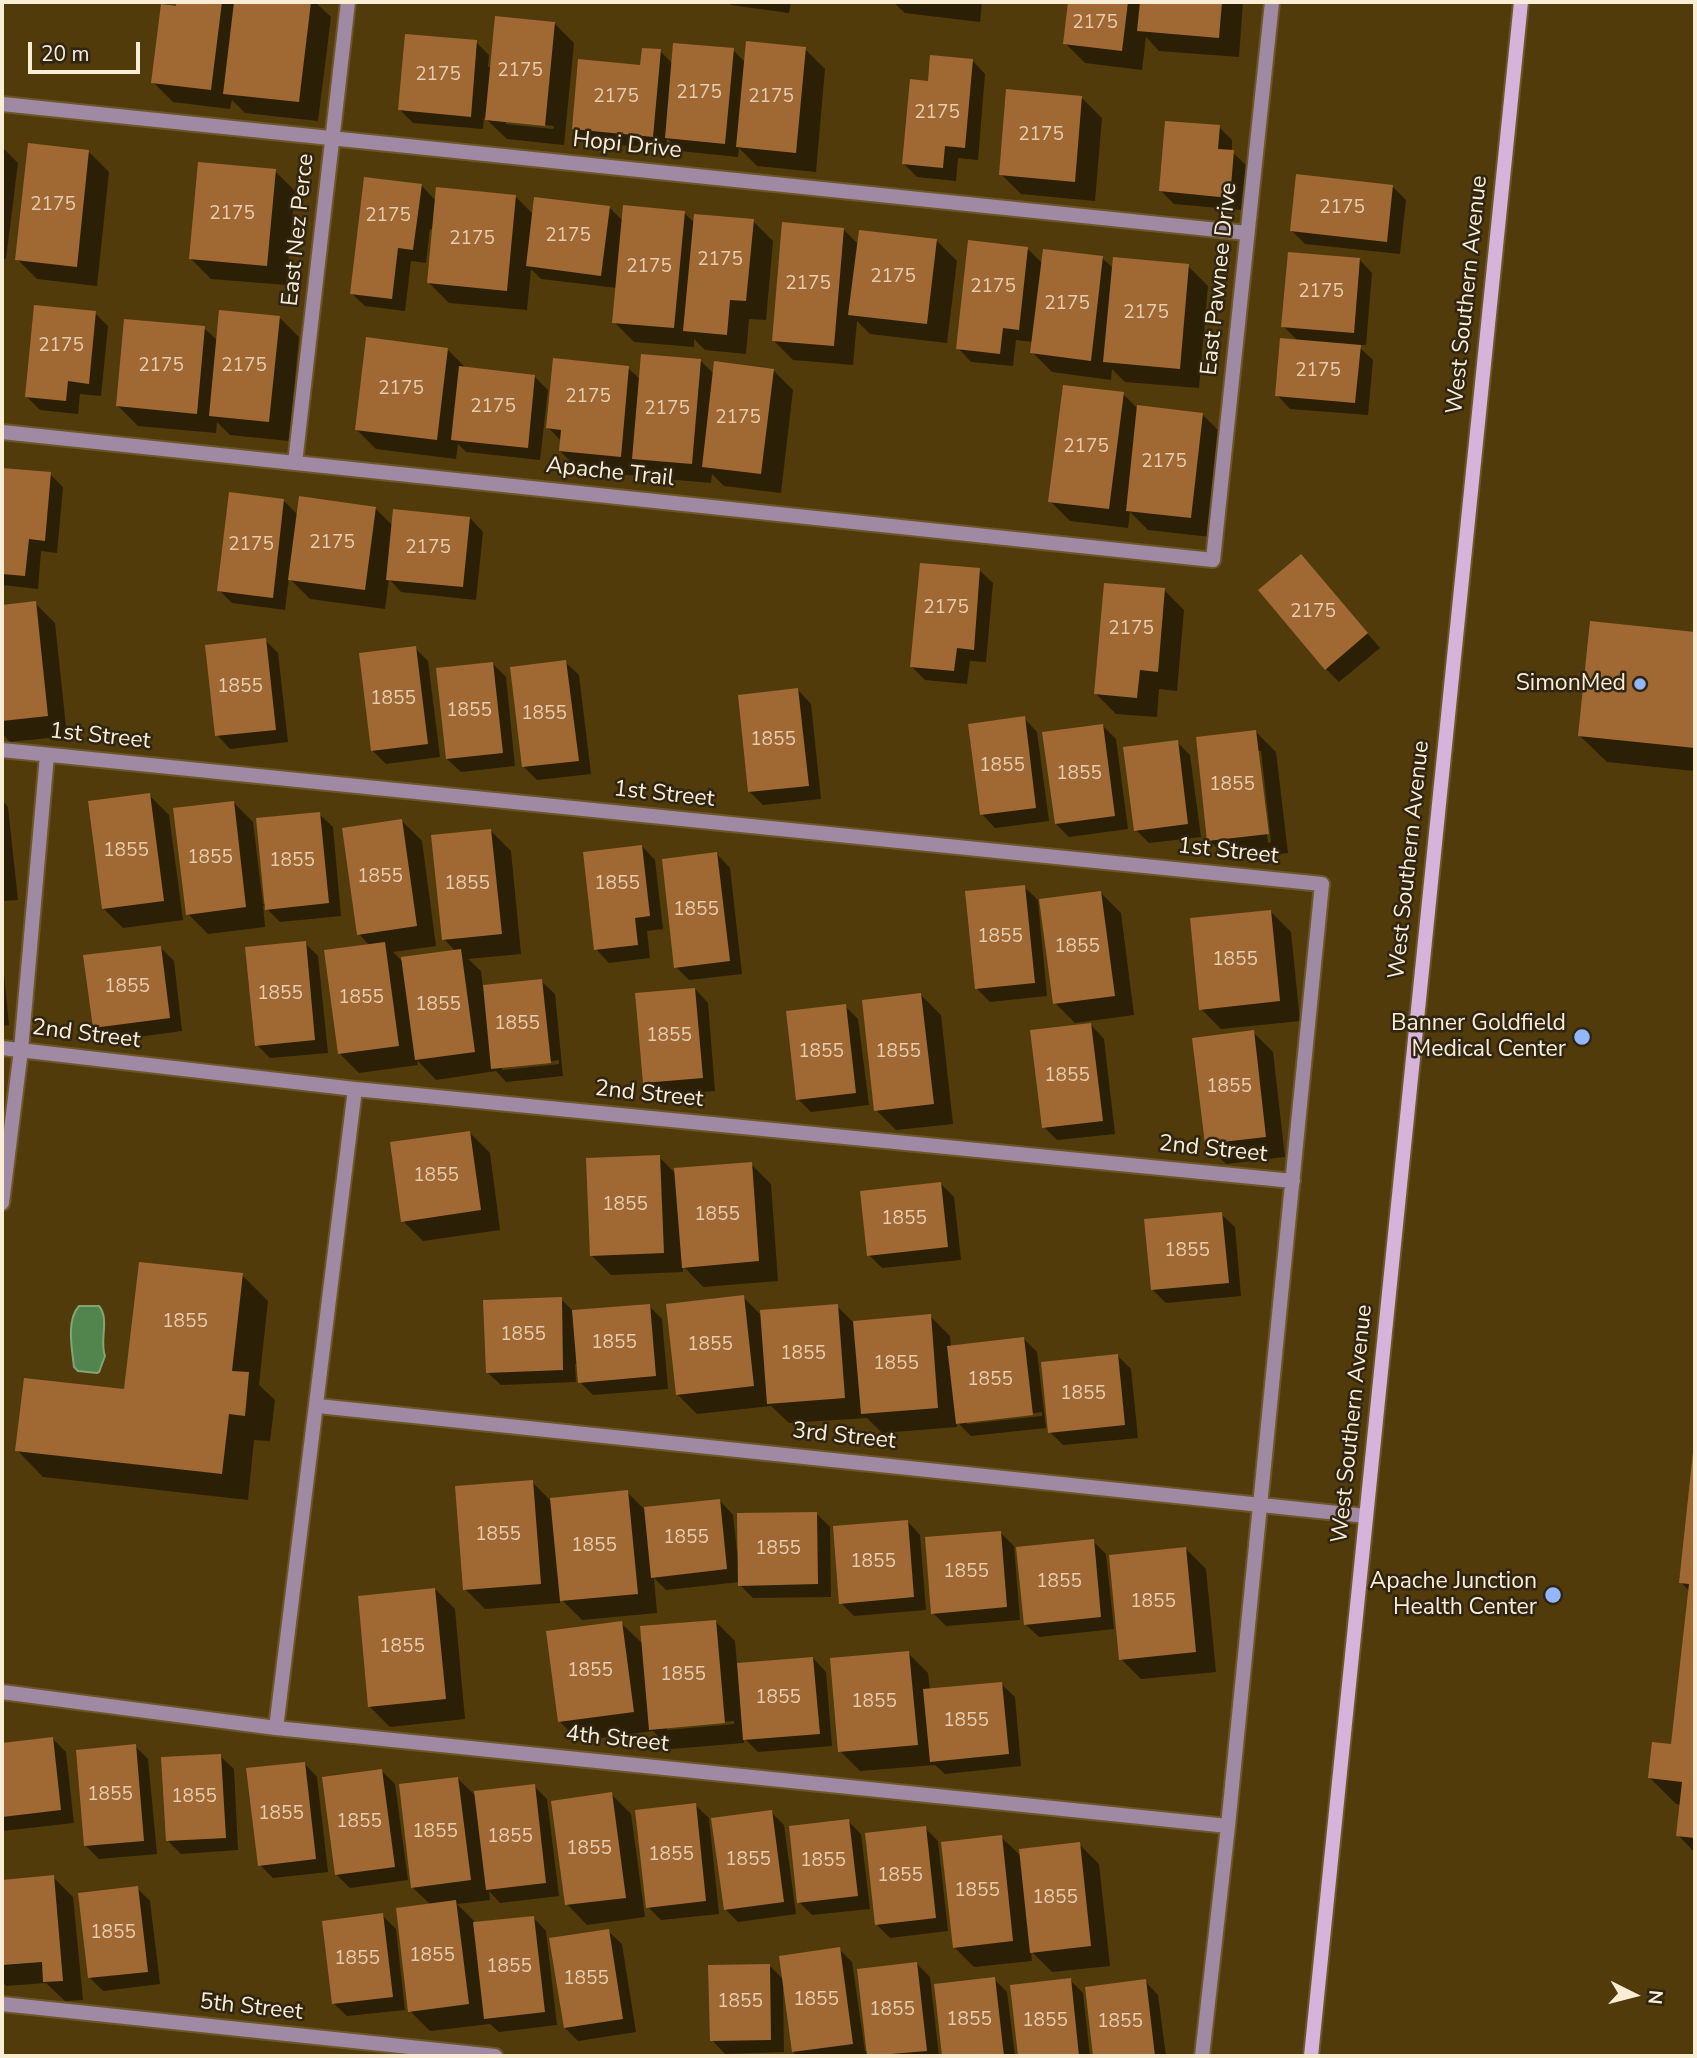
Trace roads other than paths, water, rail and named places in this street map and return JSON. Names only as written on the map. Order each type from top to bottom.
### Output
[{"type":"main road","name":"West Southern Avenue","points":[[1311,2056],[1521,2]]},
{"type":"lane","name":"East Nez Perce","points":[[295,463],[348,2]]},
{"type":"lane","name":"East Pawnee Drive","points":[[1213,560],[1272,2]]},
{"type":"lane","name":"Hopi Drive","points":[[2,104],[1247,233]]},
{"type":"lane","name":"Apache Trail","points":[[2,432],[1213,560]]},
{"type":"lane","name":"1st Street","points":[[2,750],[1322,884],[1293,1181]]},
{"type":"lane","points":[[2,1203],[21,1050],[47,755]]},
{"type":"lane","name":"2nd Street","points":[[2,1048],[355,1089],[1293,1181]]},
{"type":"lane","points":[[276,1728],[318,1406],[355,1089]]},
{"type":"lane","points":[[1202,2056],[1293,1181]]},
{"type":"lane","name":"3rd Street","points":[[318,1406],[1366,1516]]},
{"type":"lane","name":"4th Street","points":[[2,1692],[276,1728],[1228,1826]]},
{"type":"lane","name":"5th Street","points":[[2,2004],[495,2056]]},
{"type":"place","name":"SimonMed","points":[[1640,684]]},
{"type":"place","name":"Banner Goldfield Medical Center","points":[[1582,1037]]},
{"type":"place","name":"Apache Junction Health Center","points":[[1553,1595]]}]
